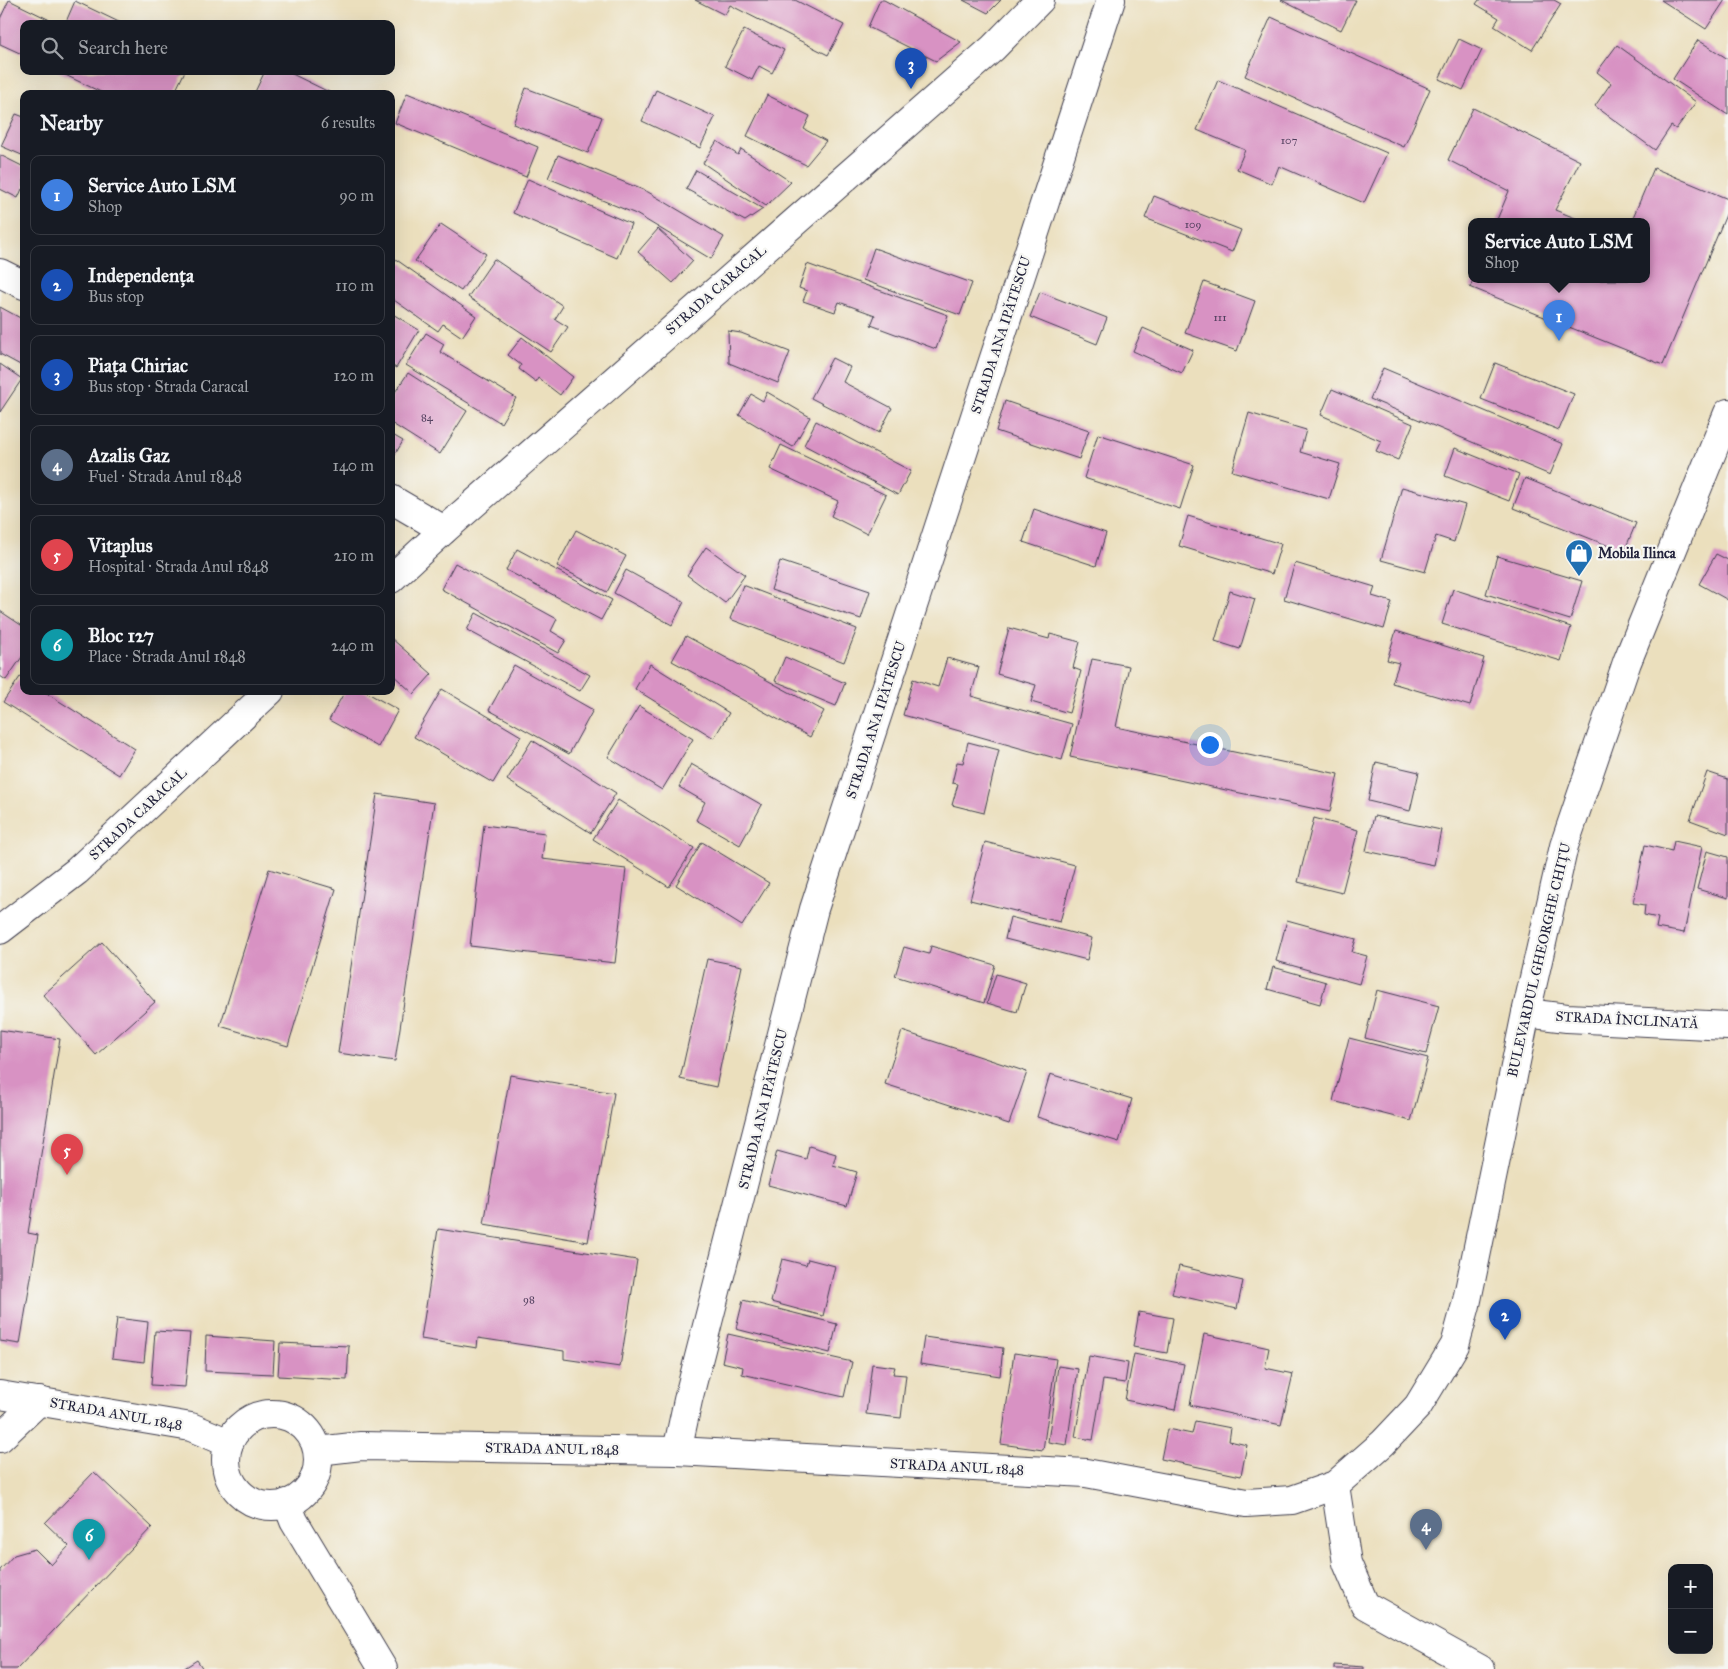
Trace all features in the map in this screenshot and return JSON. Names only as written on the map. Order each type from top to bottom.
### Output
[{"type":"main road","name":"STRADA CARACAL","points":[[395,575],[444,530],[993,48],[1040,0]]},
{"type":"main road","name":"STRADA ANA IPĂTESCU","points":[[677,1451],[687,1405],[814,909],[1111,0]]},
{"type":"main road","points":[[0,273],[20,283]]},
{"type":"main road","name":"BULEVARDUL GHEORGHE CHIȚU","points":[[1335,1485],[1383,1443],[1418,1406],[1455,1345],[1466,1305],[1526,1013],[1564,846],[1627,662],[1728,414]]},
{"type":"main road","points":[[395,501],[444,530]]},
{"type":"main road","name":"STRADA CARACAL","points":[[0,930],[77,871],[266,695]]},
{"type":"main road","name":"STRADA ÎNCLINATĂ","points":[[1526,1013],[1567,1018],[1728,1026]]},
{"type":"main road","name":"STRADA ANUL 1848","points":[[0,1395],[191,1427],[229,1443]]},
{"type":"main road","points":[[0,1438],[39,1401]]},
{"type":"main road","points":[[268,1413],[285,1415],[300,1423],[312,1435],[318,1451],[317,1473],[306,1492],[287,1503],[270,1506],[253,1502],[239,1492],[229,1477],[226,1460],[229,1443],[238,1428],[252,1418],[268,1413]]},
{"type":"main road","name":"STRADA ANUL 1848","points":[[318,1451],[360,1446],[677,1451],[1086,1473],[1246,1503],[1292,1500],[1335,1485]]},
{"type":"main road","points":[[1335,1485],[1346,1563],[1365,1606],[1480,1669]]},
{"type":"main road","points":[[287,1503],[294,1521],[383,1669]]},
{"type":"building","points":[[9,0],[50,20],[20,20],[20,53],[0,44],[0,19]]},
{"type":"building","points":[[695,0],[795,0],[844,25],[828,55],[730,5],[725,15]]},
{"type":"building","points":[[880,0],[884,0],[961,42],[936,61],[868,27]]},
{"type":"building","points":[[963,0],[1001,0],[988,13]]},
{"type":"building","points":[[1281,0],[1356,0],[1341,30]]},
{"type":"building","points":[[1479,0],[1554,0],[1561,4],[1532,50],[1494,26],[1499,18],[1476,4]]},
{"type":"building","points":[[1661,0],[1725,0],[1706,29]]},
{"type":"building","points":[[75,1],[115,20],[67,20]]},
{"type":"building","points":[[1271,17],[1430,89],[1404,147],[1245,76]]},
{"type":"building","points":[[744,30],[784,50],[772,73],[759,66],[752,80],[725,66]]},
{"type":"building","points":[[1459,39],[1482,50],[1463,90],[1439,79]]},
{"type":"building","points":[[1698,40],[1728,59],[1728,115],[1673,79]]},
{"type":"building","points":[[1617,45],[1696,102],[1676,129],[1671,126],[1655,150],[1595,106],[1611,83],[1597,72]]},
{"type":"building","points":[[65,75],[183,75],[176,90],[97,90]]},
{"type":"building","points":[[263,75],[294,75],[325,90],[256,90]]},
{"type":"building","points":[[1218,80],[1387,153],[1364,203],[1279,166],[1272,184],[1237,169],[1245,150],[1197,130]]},
{"type":"building","points":[[526,88],[602,117],[588,153],[513,124]]},
{"type":"building","points":[[656,90],[715,117],[700,148],[642,121]]},
{"type":"building","points":[[407,93],[538,147],[526,177],[395,123]]},
{"type":"building","points":[[767,95],[810,116],[804,129],[826,141],[806,165],[747,136]]},
{"type":"building","points":[[1473,108],[1580,161],[1555,210],[1575,218],[1498,218],[1509,191],[1448,160]]},
{"type":"building","points":[[16,114],[20,116],[20,154],[1,146]]},
{"type":"building","points":[[717,141],[738,155],[741,149],[791,182],[766,206],[703,163]]},
{"type":"building","points":[[0,155],[20,165],[20,194],[18,198],[0,189]]},
{"type":"building","points":[[558,155],[648,192],[724,237],[711,259],[636,214],[548,178]]},
{"type":"building","points":[[1654,168],[1728,199],[1728,210],[1663,365],[1470,287],[1472,283],[1650,283],[1650,218],[1633,218]]},
{"type":"building","points":[[696,170],[763,209],[745,221],[686,189]]},
{"type":"building","points":[[528,179],[631,224],[617,258],[513,213]]},
{"type":"building","points":[[1154,196],[1241,230],[1232,252],[1145,218]]},
{"type":"building","points":[[441,224],[486,254],[461,291],[415,261]]},
{"type":"building","points":[[658,229],[693,261],[673,283],[638,252]]},
{"type":"building","points":[[874,248],[972,283],[960,315],[863,280]]},
{"type":"building","points":[[395,259],[476,316],[462,337],[443,324],[438,331],[395,301]]},
{"type":"building","points":[[494,259],[563,306],[555,319],[568,327],[551,352],[468,297]]},
{"type":"building","points":[[807,264],[948,315],[936,349],[871,325],[875,315],[839,302],[835,312],[803,301],[807,291],[799,288]]},
{"type":"building","points":[[1204,282],[1255,301],[1237,351],[1185,333]]},
{"type":"building","points":[[1040,292],[1107,318],[1097,344],[1030,317]]},
{"type":"building","points":[[0,307],[20,318],[20,365],[0,354]]},
{"type":"building","points":[[395,315],[419,330],[395,367]]},
{"type":"building","points":[[1143,328],[1193,350],[1182,373],[1133,351]]},
{"type":"building","points":[[728,331],[741,333],[790,352],[778,383],[729,363]]},
{"type":"building","points":[[426,333],[444,344],[440,352],[516,398],[501,423],[406,365]]},
{"type":"building","points":[[522,337],[573,377],[560,395],[538,378],[536,382],[519,369],[521,365],[508,355]]},
{"type":"building","points":[[832,358],[850,367],[843,382],[892,408],[879,433],[811,398]]},
{"type":"building","points":[[1495,363],[1574,394],[1559,430],[1481,399]]},
{"type":"building","points":[[0,364],[20,378],[20,382],[0,412]]},
{"type":"building","points":[[1383,368],[1563,444],[1550,475],[1370,399]]},
{"type":"building","points":[[408,373],[467,411],[440,454],[395,426],[395,392]]},
{"type":"building","points":[[1332,389],[1413,424],[1398,460],[1376,451],[1381,441],[1321,415]]},
{"type":"building","points":[[767,392],[810,417],[793,447],[739,415],[751,394],[763,401]]},
{"type":"building","points":[[1005,401],[1089,430],[1079,459],[996,431]]},
{"type":"building","points":[[1249,413],[1306,430],[1300,452],[1340,464],[1329,499],[1232,471]]},
{"type":"building","points":[[816,421],[911,471],[898,495],[804,445]]},
{"type":"building","points":[[1098,434],[1194,465],[1180,509],[1084,478]]},
{"type":"building","points":[[395,436],[403,441],[395,454]]},
{"type":"building","points":[[781,445],[886,495],[867,534],[831,516],[838,501],[770,469]]},
{"type":"building","points":[[1455,448],[1519,474],[1509,501],[1445,476]]},
{"type":"building","points":[[1525,478],[1636,523],[1624,552],[1513,508]]},
{"type":"building","points":[[1402,487],[1465,505],[1454,542],[1436,536],[1425,572],[1381,560]]},
{"type":"building","points":[[1034,509],[1106,533],[1096,566],[1023,542]]},
{"type":"building","points":[[1188,516],[1281,544],[1272,574],[1179,546]]},
{"type":"building","points":[[576,530],[626,556],[607,592],[557,566]]},
{"type":"building","points":[[706,547],[745,575],[725,603],[687,575]]},
{"type":"building","points":[[517,549],[612,600],[601,620],[506,570]]},
{"type":"building","points":[[1716,554],[1728,560],[1728,600],[1699,584]]},
{"type":"building","points":[[1497,556],[1582,581],[1570,620],[1486,594]]},
{"type":"building","points":[[780,561],[870,591],[861,619],[771,590]]},
{"type":"building","points":[[455,563],[557,619],[551,631],[566,640],[558,653],[441,589]]},
{"type":"building","points":[[1295,563],[1375,587],[1372,596],[1392,602],[1384,629],[1284,599]]},
{"type":"building","points":[[626,570],[684,602],[672,625],[614,593]]},
{"type":"building","points":[[743,585],[857,629],[844,662],[730,619]]},
{"type":"building","points":[[1453,589],[1571,627],[1561,661],[1442,624]]},
{"type":"building","points":[[1230,591],[1255,599],[1240,649],[1215,641]]},
{"type":"building","points":[[0,611],[20,624],[20,660],[6,680],[0,676]]},
{"type":"building","points":[[476,613],[590,675],[580,691],[467,630]]},
{"type":"building","points":[[1009,628],[1049,639],[1050,634],[1080,642],[1073,668],[1081,671],[1069,713],[1031,702],[1036,685],[997,674]]},
{"type":"building","points":[[1396,631],[1484,658],[1470,706],[1392,683],[1399,663],[1387,660]]},
{"type":"building","points":[[686,636],[824,711],[810,737],[672,661]]},
{"type":"building","points":[[395,642],[432,674],[414,694],[395,677]]},
{"type":"building","points":[[785,657],[845,683],[836,706],[775,681]]},
{"type":"building","points":[[947,658],[979,667],[971,696],[1072,724],[1062,760],[903,715],[913,679],[938,687]]},
{"type":"building","points":[[1092,659],[1129,666],[1116,727],[1338,774],[1330,812],[1070,757]]},
{"type":"building","points":[[650,664],[729,713],[714,738],[635,689]]},
{"type":"building","points":[[514,665],[593,710],[569,754],[489,710]]},
{"type":"building","points":[[20,677],[20,695],[49,695],[135,749],[119,775],[3,702]]},
{"type":"building","points":[[442,689],[521,736],[493,783],[414,737]]},
{"type":"building","points":[[343,695],[371,695],[398,710],[378,747],[329,720]]},
{"type":"building","points":[[639,706],[693,739],[662,790],[608,757]]},
{"type":"building","points":[[532,740],[616,793],[591,833],[507,780]]},
{"type":"building","points":[[968,742],[999,750],[984,813],[952,805],[958,784],[952,783],[957,762],[963,763]]},
{"type":"building","points":[[1376,762],[1419,772],[1410,811],[1368,801]]},
{"type":"building","points":[[691,764],[762,805],[740,845],[696,820],[705,802],[679,787]]},
{"type":"building","points":[[1707,772],[1728,779],[1728,834],[1690,820]]},
{"type":"building","points":[[377,794],[434,803],[395,1061],[338,1053]]},
{"type":"building","points":[[618,800],[694,848],[669,887],[593,839]]},
{"type":"building","points":[[1374,816],[1441,830],[1434,865],[1366,851]]},
{"type":"building","points":[[1314,818],[1358,830],[1342,893],[1298,882]]},
{"type":"building","points":[[484,825],[545,833],[542,859],[626,869],[615,963],[470,946]]},
{"type":"building","points":[[1674,841],[1702,847],[1684,933],[1656,928],[1658,918],[1644,915],[1645,905],[1633,903],[1645,845],[1672,851]]},
{"type":"building","points":[[702,842],[769,883],[742,926],[676,885]]},
{"type":"building","points":[[985,842],[1075,865],[1060,922],[970,900]]},
{"type":"building","points":[[1707,851],[1728,857],[1728,898],[1697,889]]},
{"type":"building","points":[[269,869],[336,889],[288,1046],[220,1026]]},
{"type":"building","points":[[1010,917],[1092,938],[1087,960],[1005,939]]},
{"type":"building","points":[[1287,920],[1356,939],[1352,952],[1367,956],[1359,984],[1276,961]]},
{"type":"building","points":[[102,942],[155,1002],[96,1055],[43,995]]},
{"type":"building","points":[[931,946],[995,965],[984,1003],[895,976],[904,947],[929,954]]},
{"type":"building","points":[[707,959],[742,966],[716,1087],[680,1079]]},
{"type":"building","points":[[1273,967],[1326,982],[1320,1004],[1267,989]]},
{"type":"building","points":[[996,974],[1026,983],[1017,1012],[987,1003]]},
{"type":"building","points":[[1377,990],[1439,1006],[1426,1054],[1365,1038]]},
{"type":"building","points":[[0,1030],[60,1039],[28,1233],[38,1235],[20,1344],[0,1341]]},
{"type":"building","points":[[902,1031],[1027,1072],[1009,1124],[885,1084]]},
{"type":"building","points":[[1349,1038],[1428,1058],[1411,1121],[1333,1101]]},
{"type":"building","points":[[1050,1074],[1132,1099],[1119,1142],[1037,1117]]},
{"type":"building","points":[[510,1075],[614,1093],[588,1242],[484,1224]]},
{"type":"building","points":[[809,1146],[836,1154],[833,1165],[857,1172],[847,1206],[768,1185],[777,1151],[806,1159]]},
{"type":"building","points":[[438,1229],[637,1260],[620,1367],[564,1359],[564,1351],[478,1338],[477,1348],[421,1339]]},
{"type":"building","points":[[782,1259],[806,1265],[808,1259],[835,1266],[823,1316],[771,1302]]},
{"type":"building","points":[[1179,1266],[1243,1281],[1237,1309],[1172,1294]]},
{"type":"building","points":[[743,1300],[837,1324],[830,1353],[736,1329]]},
{"type":"building","points":[[1139,1312],[1173,1318],[1167,1353],[1133,1347]]},
{"type":"building","points":[[117,1318],[148,1322],[144,1362],[112,1358]]},
{"type":"building","points":[[155,1331],[190,1333],[185,1387],[151,1385]]},
{"type":"building","points":[[728,1334],[852,1362],[844,1397],[742,1374],[743,1367],[722,1362]]},
{"type":"building","points":[[1204,1334],[1269,1348],[1265,1368],[1293,1374],[1281,1425],[1190,1405]]},
{"type":"building","points":[[206,1336],[275,1341],[273,1374],[205,1371]]},
{"type":"building","points":[[924,1337],[1003,1348],[1000,1376],[920,1364]]},
{"type":"building","points":[[280,1343],[349,1346],[347,1380],[278,1376]]},
{"type":"building","points":[[1014,1353],[1056,1359],[1043,1450],[1001,1444]]},
{"type":"building","points":[[1134,1354],[1184,1364],[1175,1410],[1125,1400]]},
{"type":"building","points":[[1089,1356],[1128,1363],[1125,1383],[1103,1380],[1093,1440],[1075,1437]]},
{"type":"building","points":[[872,1364],[895,1367],[893,1374],[906,1375],[901,1418],[866,1414]]},
{"type":"building","points":[[1058,1366],[1078,1369],[1067,1445],[1048,1442]]},
{"type":"building","points":[[1195,1421],[1231,1428],[1229,1441],[1247,1445],[1241,1476],[1161,1459],[1167,1429],[1192,1434]]},
{"type":"building","points":[[94,1472],[152,1527],[17,1669],[0,1669],[0,1570],[14,1555],[35,1549],[51,1565],[69,1546],[45,1523]]},
{"type":"building","points":[[197,1660],[203,1669],[183,1669]]},
{"type":"building","points":[[1334,1665],[1364,1667],[1364,1669],[1334,1669]]},
{"type":"place","name":"Piața Chiriac","points":[[911,89]]},
{"type":"place","name":"Service Auto LSM","points":[[1559,341]]},
{"type":"place","name":"Mobila Ilinca","points":[[1579,577]]},
{"type":"place","name":"Vitaplus","points":[[67,1175]]},
{"type":"place","name":"Independența","points":[[1505,1340]]},
{"type":"place","name":"Azalis Gaz","points":[[1426,1550]]},
{"type":"place","name":"Bloc 127","points":[[89,1560]]}]
